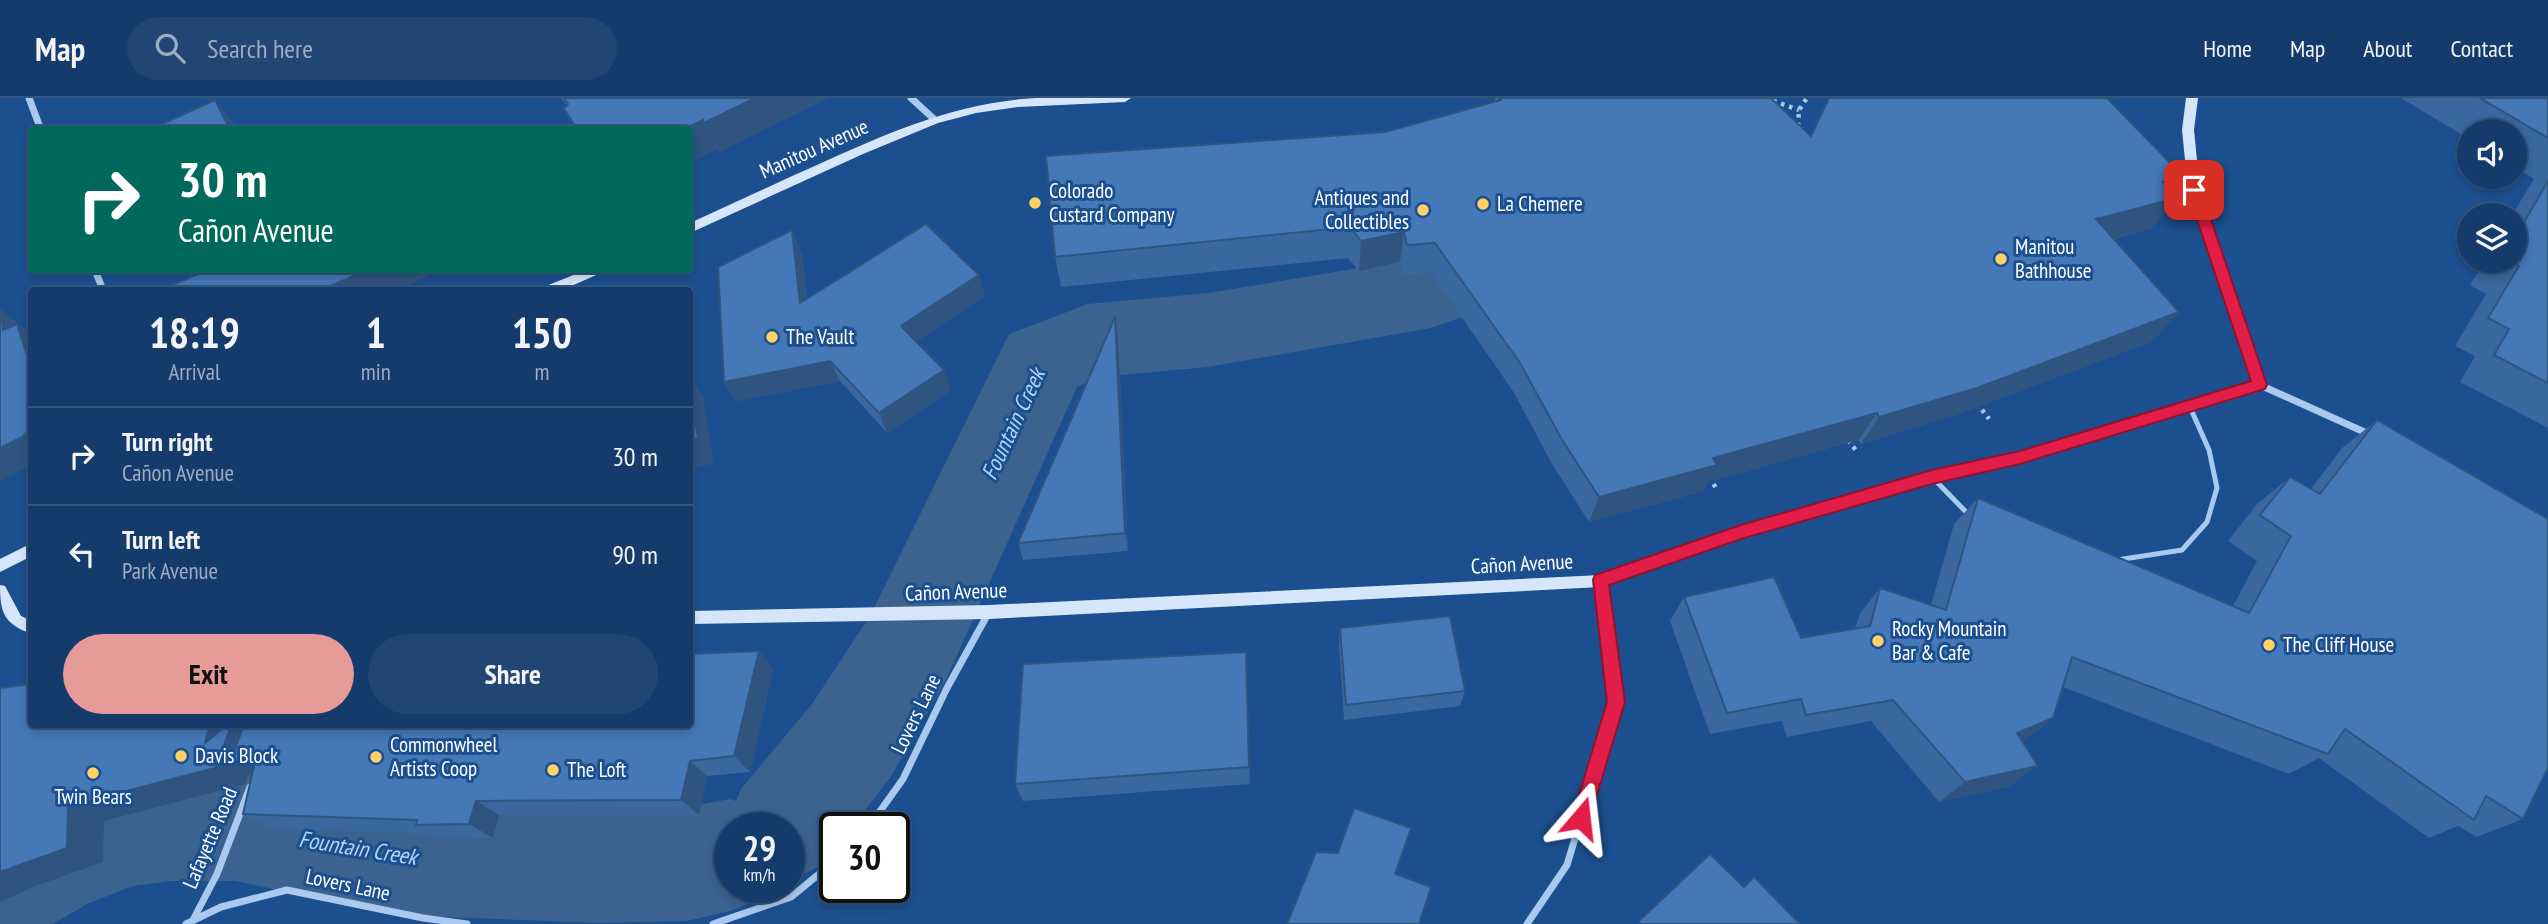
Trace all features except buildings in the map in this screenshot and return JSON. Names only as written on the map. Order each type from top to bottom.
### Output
[{"type":"street","points":[[29,98],[40,126]]},
{"type":"street","points":[[911,98],[935,120]]},
{"type":"street","name":"Manitou Avenue","points":[[693,227],[859,151],[935,120],[976,109],[1018,103],[1125,98]]},
{"type":"street","points":[[2192,98],[2188,130],[2194,190],[2260,385],[2375,437]]},
{"type":"street","points":[[557,287],[590,273]]},
{"type":"street","name":"Cañon Avenue","points":[[693,618],[989,612],[1601,580],[1741,532],[1932,477],[2020,457],[2260,385]]},
{"type":"street","points":[[0,566],[28,551]]},
{"type":"street","points":[[1527,924],[1567,865],[1616,702],[1601,580]]},
{"type":"street","points":[[0,591],[16,621],[28,626]]},
{"type":"street","name":"Lovers Lane","points":[[881,812],[917,755],[948,688],[989,612]]},
{"type":"street","name":"Lafayette Road","points":[[190,922],[228,844],[255,775]]},
{"type":"street","points":[[713,924],[739,918],[791,897],[819,874]]},
{"type":"street","name":"Lovers Lane","points":[[190,922],[221,907],[287,890],[423,918],[467,924]]},
{"type":"lane","points":[[2110,561],[2182,550],[2207,522],[2217,488],[2209,450],[2190,406]]},
{"type":"lane","points":[[1932,477],[1961,508],[1978,519]]},
{"type":"path","points":[[1765,98],[1799,110]]},
{"type":"path","points":[[1799,134],[1799,110],[1807,98]]},
{"type":"path","points":[[1972,397],[1989,419]]},
{"type":"path","points":[[1842,432],[1858,453]]},
{"type":"path","points":[[1703,467],[1718,491]]},
{"type":"waterway","name":"Fountain Creek","points":[[794,812],[851,741],[908,648],[1042,361],[1088,341],[1208,330],[1431,292]]},
{"type":"waterway","name":"Fountain Creek","points":[[0,890],[51,862],[133,831],[172,826],[235,826],[399,858],[480,863],[597,866],[687,864],[714,858]]},
{"type":"place","name":"Colorado Custard Company","points":[[1035,203]]},
{"type":"place","name":"La Chemere","points":[[1483,204]]},
{"type":"place","name":"Antiques and Collectibles","points":[[1423,210]]},
{"type":"place","name":"Manitou Bathhouse","points":[[2001,259]]},
{"type":"place","name":"The Vault","points":[[772,337]]},
{"type":"place","name":"Rocky Mountain Bar & Cafe","points":[[1878,641]]},
{"type":"place","name":"The Cliff House","points":[[2269,645]]},
{"type":"place","name":"Davis Block","points":[[181,756]]},
{"type":"place","name":"Commonwheel Artists Coop","points":[[376,757]]},
{"type":"place","name":"The Loft","points":[[553,770]]},
{"type":"place","name":"Twin Bears","points":[[93,773]]},
{"type":"route","points":[[1581,818],[1616,702],[1601,580],[1741,532],[1932,477],[2020,457],[2260,385],[2194,190]]}]
